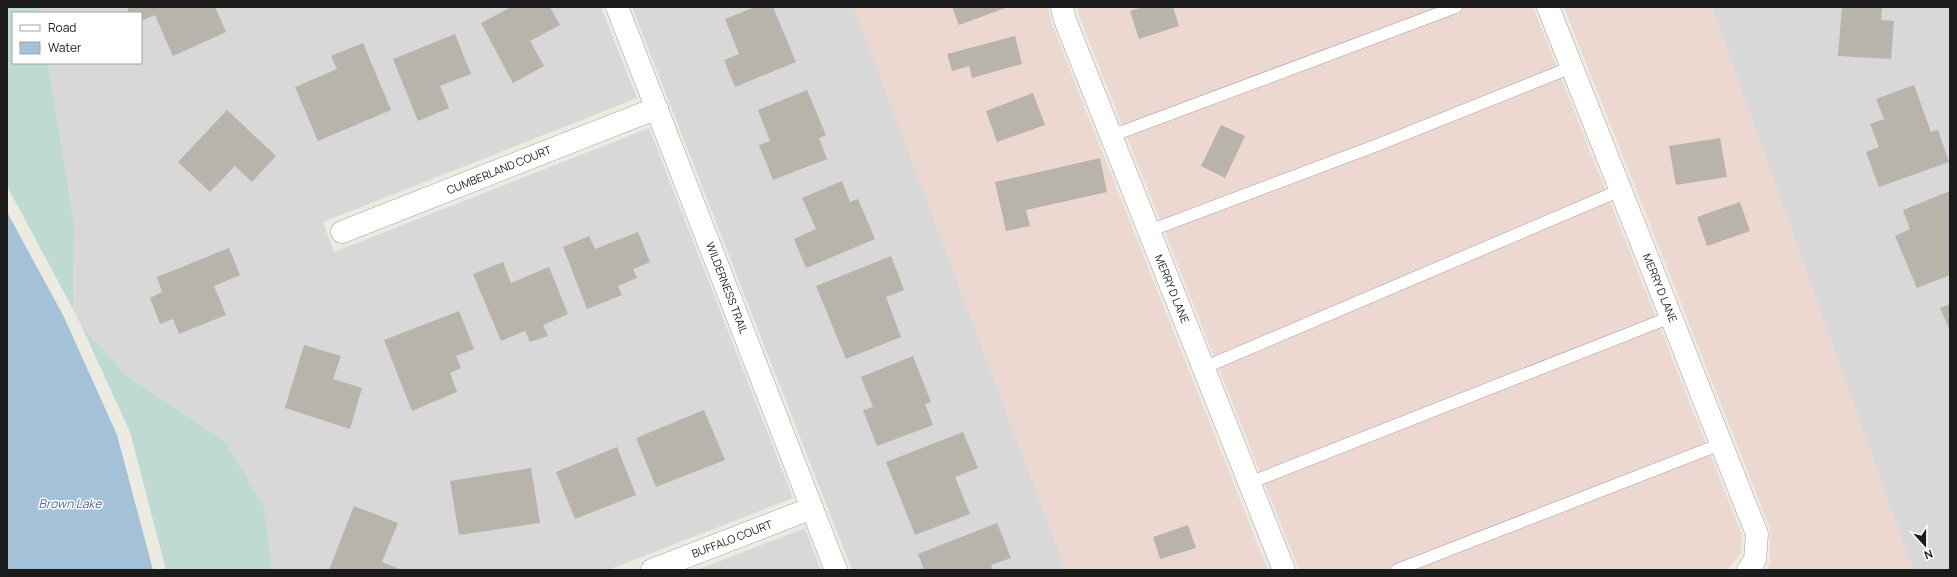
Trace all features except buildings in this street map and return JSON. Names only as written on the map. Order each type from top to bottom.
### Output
[{"type":"street","name":"WILDERNESS TRAIL","points":[[617,7],[836,570]]},
{"type":"street","name":"MERRY D LANE","points":[[1062,7],[1065,20],[1284,570]]},
{"type":"street","name":"MERRY D LANE","points":[[1548,7],[1757,534],[1755,560],[1748,570]]},
{"type":"street","name":"CUMBERLAND COURT","points":[[342,232],[657,108]]},
{"type":"street","name":"BUFFALO COURT","points":[[652,570],[812,508]]},
{"type":"lane","points":[[1111,136],[1456,7]]},
{"type":"lane","points":[[1149,232],[1380,144],[1572,67]]},
{"type":"lane","points":[[1204,368],[1621,190]]},
{"type":"lane","points":[[1249,483],[1671,317]]},
{"type":"lane","points":[[1397,570],[1721,444]]},
{"type":"shaded area","points":[[7,7],[39,7],[40,12],[12,12],[12,64],[48,64],[74,224],[73,309],[7,186]]},
{"type":"shaded area","points":[[39,7],[601,7],[637,98],[323,222],[334,252],[649,128],[793,498],[608,570],[272,570],[264,507],[226,442],[127,376],[81,325],[73,309],[74,224],[48,64],[142,64],[142,12],[40,12]]},
{"type":"shaded area","points":[[632,7],[854,7],[1066,570],[852,570]]},
{"type":"shaded area","points":[[854,7],[1048,7],[1052,25],[1268,570],[1066,570]]},
{"type":"shaded area","points":[[1077,7],[1533,7],[1742,535],[1741,553],[1728,569],[1299,570],[1079,16]]},
{"type":"shaded area","points":[[1564,7],[1712,7],[1913,570],[1767,570],[1770,563],[1770,528]]},
{"type":"shaded area","points":[[1712,7],[1950,7],[1950,570],[1913,570]]},
{"type":"shaded area","points":[[81,325],[127,376],[226,442],[264,507],[272,570],[166,570],[130,432]]},
{"type":"shaded area","points":[[805,528],[821,570],[697,570]]},
{"type":"water","name":"Brown Lake","points":[[7,212],[64,317],[117,435],[153,570],[7,570]]}]
